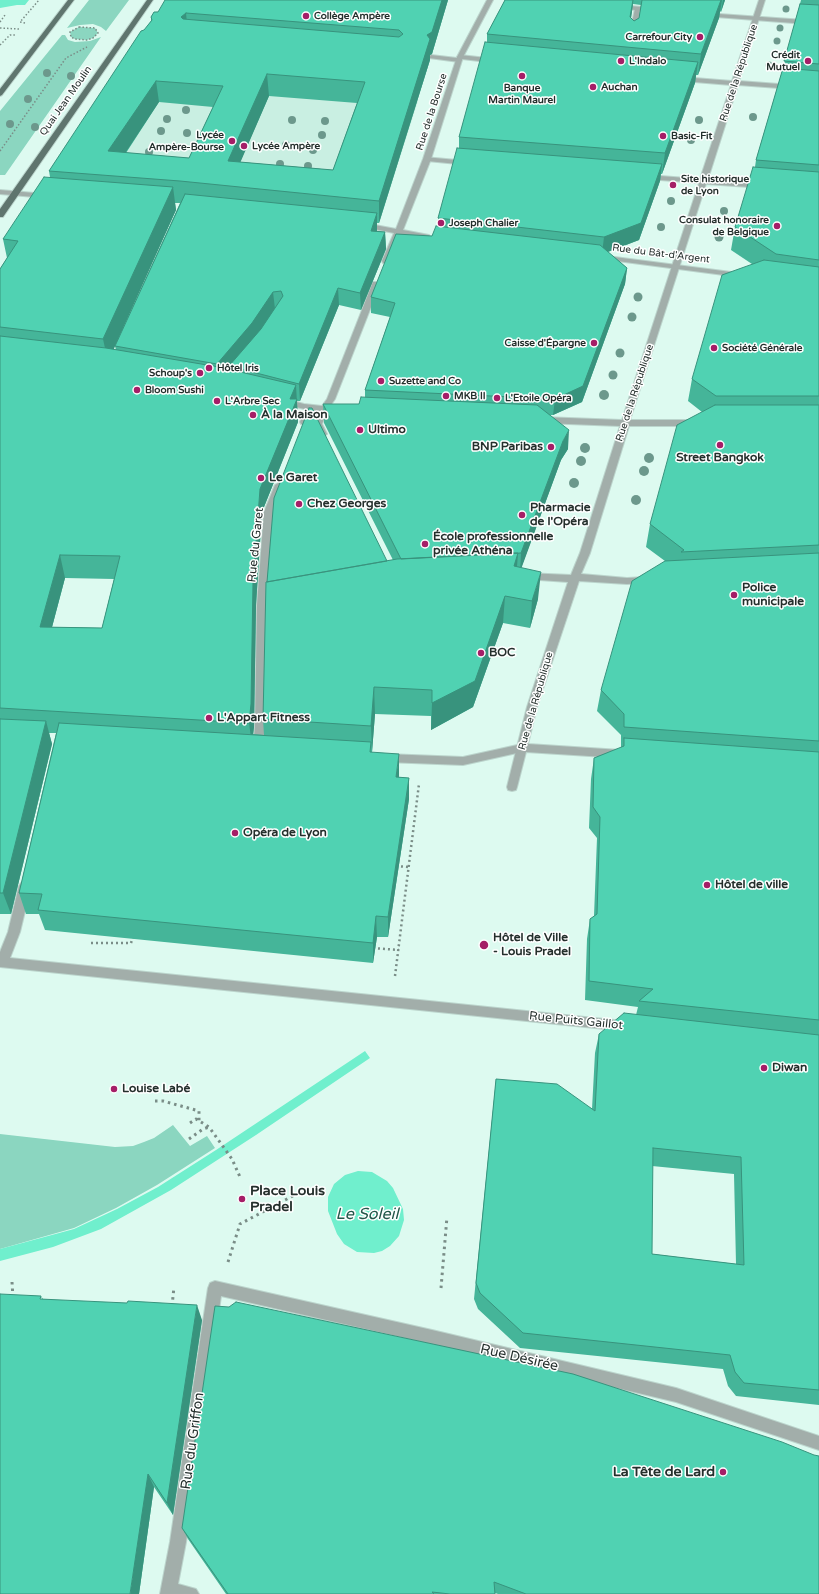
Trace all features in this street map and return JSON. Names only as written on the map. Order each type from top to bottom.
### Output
[{"type":"main road","points":[[0,94],[71,0]]},
{"type":"main road","name":"Quai Jean Moulin","points":[[0,215],[150,0]]},
{"type":"street","name":"Rue de la Bourse","points":[[398,232],[427,159],[460,59],[490,0]]},
{"type":"street","name":"Rue de la République","points":[[512,787],[534,701],[575,578],[585,553],[625,423],[762,0]]},
{"type":"street","points":[[606,6],[660,11]]},
{"type":"street","points":[[632,39],[637,9]]},
{"type":"street","points":[[698,14],[819,23]]},
{"type":"street","points":[[431,58],[502,61]]},
{"type":"street","points":[[671,78],[819,89]]},
{"type":"street","points":[[427,159],[474,163]]},
{"type":"street","points":[[642,177],[771,187]]},
{"type":"street","points":[[0,192],[57,197]]},
{"type":"street","points":[[353,224],[376,226],[398,232],[435,238]]},
{"type":"street","points":[[328,444],[318,424],[324,409],[331,399],[398,232]]},
{"type":"street","name":"Rue du Bât-d'Argent","points":[[590,256],[748,276]]},
{"type":"street","points":[[272,398],[304,407],[337,410]]},
{"type":"street","points":[[300,432],[306,417],[324,409]]},
{"type":"street","points":[[535,420],[625,423],[702,423]]},
{"type":"street","name":"Rue du Garet","points":[[258,750],[266,604],[269,512],[283,475]]},
{"type":"street","points":[[518,576],[552,576],[627,581],[659,579]]},
{"type":"street","points":[[373,757],[463,762],[522,748],[629,755]]},
{"type":"street","points":[[1,962],[14,932],[27,875]]},
{"type":"street","name":"Rue Puits Gaillot","points":[[1,962],[640,1028]]},
{"type":"street","name":"Rue Désirée","points":[[215,1288],[432,1337],[676,1395],[819,1443]]},
{"type":"street","name":"Rue du Griffon","points":[[169,1592],[179,1534],[215,1288]]},
{"type":"street","points":[[169,1592],[191,1594]]},
{"type":"path","points":[[24,22],[20,22],[39,0]]},
{"type":"path","points":[[0,22],[5,15]]},
{"type":"path","points":[[93,38],[98,34],[98,31],[90,27],[74,29],[69,34],[71,37],[81,40],[93,38],[97,40]]},
{"type":"path","points":[[0,28],[8,29]]},
{"type":"path","points":[[0,45],[10,35],[15,35]]},
{"type":"path","points":[[0,151],[66,58],[93,44]]},
{"type":"path","points":[[395,979],[419,779]]},
{"type":"path","points":[[394,865],[408,867]]},
{"type":"path","points":[[126,934],[134,935],[133,939]]},
{"type":"path","points":[[368,947],[399,950]]},
{"type":"path","points":[[155,1102],[163,1100],[199,1111],[199,1121]]},
{"type":"path","points":[[190,1123],[196,1119],[209,1127],[222,1147],[233,1160],[240,1177]]},
{"type":"path","points":[[189,1139],[203,1129],[209,1127]]},
{"type":"path","points":[[226,1267],[240,1224],[302,1191]]},
{"type":"path","points":[[441,1288],[447,1217]]},
{"type":"path","points":[[12,1282],[14,1305]]},
{"type":"path","points":[[171,1312],[174,1288]]},
{"type":"shaded area","points":[[89,0],[129,0],[106,31],[93,24],[67,28]]},
{"type":"shaded area","points":[[79,27],[95,28],[98,33],[93,38],[87,40],[75,39],[71,37],[70,32]]},
{"type":"shaded area","points":[[62,35],[65,35],[68,40],[75,42],[90,41],[101,37],[5,175],[0,175],[0,111]]},
{"type":"shaded area","name":"Lycée Ampère","points":[[152,40],[267,89],[418,101],[380,221],[54,191]]},
{"type":"shaded area","points":[[173,1125],[190,1146],[207,1136],[215,1148],[157,1185],[116,1208],[74,1228],[0,1249],[0,1134],[115,1147],[133,1146],[144,1142],[154,1138]]},
{"type":"water","points":[[0,0],[29,0],[25,5],[0,8]]},
{"type":"water","points":[[365,1051],[370,1058],[171,1190],[101,1229],[53,1247],[0,1261],[0,1249],[74,1229],[117,1209],[158,1187]]},
{"type":"water","name":"Le Soleil","points":[[358,1171],[372,1172],[387,1181],[393,1188],[403,1209],[404,1220],[399,1236],[390,1246],[382,1251],[374,1253],[357,1252],[344,1244],[337,1234],[328,1211],[328,1197],[334,1184],[345,1175]]},
{"type":"building","points":[[165,0],[442,0],[432,32],[427,35],[430,39],[379,201],[180,181],[49,171],[141,31],[144,30],[152,20],[151,17],[154,12],[158,12]],"holes":[[[186,13],[399,30],[403,34],[399,37],[183,19],[181,17]],[[267,74],[365,82],[333,170],[228,161]],[[156,81],[223,86],[189,158],[108,151]]]},
{"type":"building","points":[[505,0],[633,0],[630,17],[634,21],[639,18],[642,0],[721,0],[701,54],[487,34]]},
{"type":"building","points":[[800,4],[819,5],[819,64],[784,61]]},
{"type":"building","points":[[485,42],[698,62],[665,153],[459,137]]},
{"type":"building","points":[[783,68],[819,71],[819,165],[756,160]]},
{"type":"building","points":[[457,148],[662,164],[641,223],[604,237],[438,218]]},
{"type":"building","points":[[753,167],[819,172],[819,260],[776,254],[735,227]]},
{"type":"building","points":[[44,177],[173,187],[103,339],[0,327],[0,269],[18,241],[3,239]]},
{"type":"building","points":[[185,194],[377,213],[371,231],[385,232],[360,293],[338,288],[299,384],[229,366],[261,329],[283,296],[281,291],[273,292],[252,323],[217,364],[115,346]]},
{"type":"building","points":[[436,226],[600,245],[627,268],[583,386],[555,399],[365,390],[395,303],[371,297],[396,234],[432,236]]},
{"type":"building","points":[[764,260],[819,267],[819,396],[716,396],[692,379],[722,275]]},
{"type":"building","points":[[0,336],[106,348],[219,367],[296,385],[290,399],[297,399],[260,489],[253,582],[251,704],[249,723],[0,708]],"holes":[[[60,555],[120,556],[102,628],[40,627]]]},
{"type":"building","points":[[361,397],[537,405],[569,430],[563,441],[521,553],[401,559],[323,404],[359,404]]},
{"type":"building","points":[[715,405],[819,405],[819,545],[681,552],[684,550],[650,524],[677,425]]},
{"type":"building","points":[[309,408],[312,408],[387,561],[267,582],[274,498]]},
{"type":"building","points":[[518,553],[514,566],[541,572],[532,601],[505,596],[475,681],[432,703],[432,690],[374,687],[371,726],[263,719],[266,582],[397,559]]},
{"type":"building","points":[[819,553],[819,741],[624,727],[624,714],[601,690],[632,581],[665,561]]},
{"type":"building","points":[[0,719],[46,721],[3,893],[0,893]]},
{"type":"building","name":"Opéra de Lyon","points":[[59,723],[371,742],[370,752],[399,754],[396,777],[409,778],[388,917],[376,916],[373,943],[38,910],[42,894],[19,893]]},
{"type":"building","name":"Hôtel de ville","points":[[624,738],[819,752],[819,1020],[639,1001],[653,989],[589,981],[590,919],[597,914],[600,817],[593,807],[594,758],[624,746]]},
{"type":"building","points":[[624,1013],[819,1035],[819,1390],[744,1383],[735,1372],[730,1355],[523,1333],[480,1293],[476,1283],[496,1079],[557,1084],[595,1111],[599,1034]],"holes":[[[653,1148],[741,1157],[744,1265],[652,1254]]]},
{"type":"building","points":[[0,1294],[41,1296],[40,1299],[127,1303],[128,1301],[197,1305],[167,1503],[148,1474],[130,1594],[0,1594]]},
{"type":"building","points":[[236,1302],[573,1374],[782,1442],[819,1456],[819,1594],[526,1594],[494,1582],[495,1594],[450,1594],[432,1592],[434,1594],[228,1594],[182,1528],[215,1306],[229,1307]]},
{"type":"place","name":"Collège Ampère","points":[[306,16]]},
{"type":"place","name":"Carrefour City","points":[[700,37]]},
{"type":"place","name":"L'Indalo","points":[[621,61]]},
{"type":"place","name":"Crédit Mutuel","points":[[808,61]]},
{"type":"place","name":"Banque Martin Maurel","points":[[522,76]]},
{"type":"place","name":"Auchan","points":[[593,87]]},
{"type":"place","name":"Basic-Fit","points":[[663,136]]},
{"type":"place","name":"Lycée Ampère-Bourse","points":[[232,141]]},
{"type":"place","name":"Lycée Ampère","points":[[244,146]]},
{"type":"place","name":"Site historique de Lyon","points":[[673,185]]},
{"type":"place","name":"Joseph Chalier","points":[[441,223]]},
{"type":"place","name":"Consulat honoraire de Belgique","points":[[777,226]]},
{"type":"place","name":"Caisse d'Épargne","points":[[594,343]]},
{"type":"place","name":"Société Générale","points":[[714,348]]},
{"type":"place","name":"Hôtel Iris","points":[[209,368]]},
{"type":"place","name":"Schoup's","points":[[200,373]]},
{"type":"place","name":"Suzette and Co","points":[[381,381]]},
{"type":"place","name":"Bloom Sushi","points":[[137,390]]},
{"type":"place","name":"MKB II","points":[[446,396]]},
{"type":"place","name":"L'Etoile Opéra","points":[[497,398]]},
{"type":"place","name":"L'Arbre Sec","points":[[217,401]]},
{"type":"place","name":"À la Maison","points":[[253,415]]},
{"type":"place","name":"Ultimo","points":[[360,430]]},
{"type":"place","name":"Street Bangkok","points":[[720,445]]},
{"type":"place","name":"BNP Paribas","points":[[551,447]]},
{"type":"place","name":"Le Garet","points":[[261,478]]},
{"type":"place","name":"Chez Georges","points":[[299,504]]},
{"type":"place","name":"Pharmacie de l'Opéra","points":[[522,515]]},
{"type":"place","name":"École professionnelle privée Athéna","points":[[425,544]]},
{"type":"place","name":"Police municipale","points":[[734,595]]},
{"type":"place","name":"BOC","points":[[481,653]]},
{"type":"place","name":"L'Appart Fitness","points":[[209,718]]},
{"type":"place","name":"Opéra de Lyon","points":[[235,833]]},
{"type":"place","name":"Hôtel de ville","points":[[707,885]]},
{"type":"place","name":"Hôtel de Ville - Louis Pradel","points":[[484,945]]},
{"type":"place","name":"Diwan","points":[[764,1068]]},
{"type":"place","name":"Louise Labé","points":[[114,1089]]},
{"type":"place","name":"Place Louis Pradel","points":[[242,1199]]},
{"type":"place","name":"La Tête de Lard","points":[[723,1472]]}]
